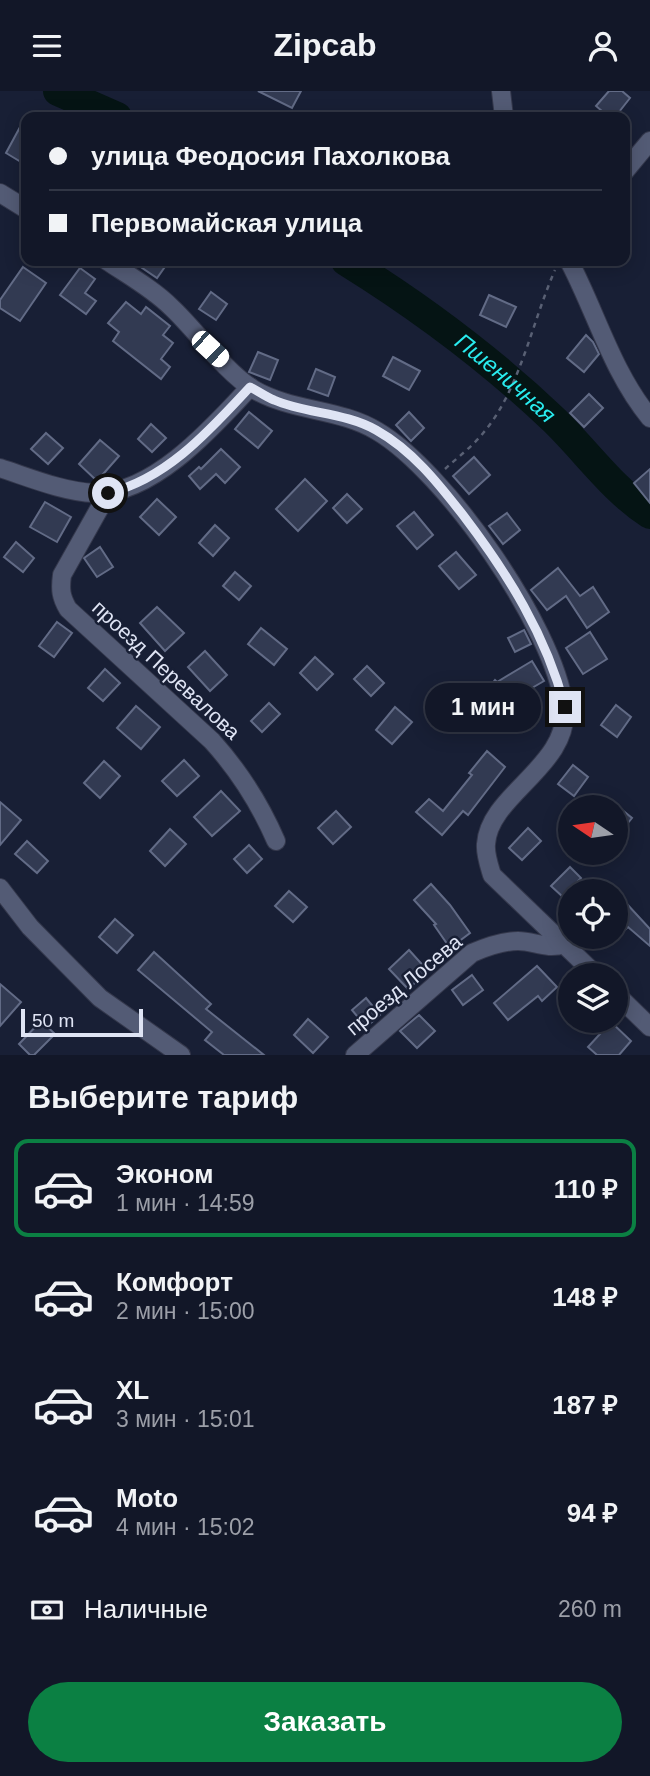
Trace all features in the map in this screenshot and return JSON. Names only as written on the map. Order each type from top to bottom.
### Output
[{"type":"street","points":[[501,91],[503,112]]},
{"type":"street","points":[[630,165],[650,141]]},
{"type":"street","points":[[0,193],[21,206]]},
{"type":"street","points":[[114,266],[170,305],[250,387],[274,401],[359,421],[403,449],[435,479],[483,541],[524,603],[546,648],[558,682],[565,707],[564,725],[556,748],[494,819],[486,845],[492,875],[558,938]]},
{"type":"street","points":[[572,266],[616,366],[650,418]]},
{"type":"street","points":[[0,468],[91,493],[108,493],[123,489],[145,479],[191,447],[250,387]]},
{"type":"street","name":"проезд Перевалова","points":[[108,493],[62,575],[62,599],[68,610],[212,741],[233,764],[261,808],[276,841]]},
{"type":"street","points":[[0,888],[30,926],[93,991],[141,1029],[181,1055]]},
{"type":"street","name":"проезд Лосева","points":[[355,1055],[472,953],[489,946],[519,941],[544,947],[558,945]]},
{"type":"street","points":[[569,949],[584,963]]},
{"type":"street","points":[[628,1006],[650,1027]]},
{"type":"path","points":[[435,479],[485,431],[514,384],[540,304],[557,266]]},
{"type":"building","points":[[258,91],[301,91],[292,108]]},
{"type":"building","points":[[609,91],[622,91],[630,98],[619,112],[603,112],[596,106]]},
{"type":"building","points":[[21,125],[21,162],[6,153]]},
{"type":"building","points":[[139,266],[165,266],[157,278]]},
{"type":"building","points":[[23,267],[46,283],[20,321],[0,308],[0,300]]},
{"type":"building","points":[[80,268],[95,279],[85,293],[96,301],[86,314],[60,295]]},
{"type":"building","points":[[211,292],[227,304],[216,320],[199,309]]},
{"type":"building","points":[[489,295],[516,307],[506,327],[480,315]]},
{"type":"building","points":[[126,302],[141,314],[146,307],[170,326],[163,335],[173,343],[161,359],[170,367],[161,379],[113,341],[119,332],[108,323]]},
{"type":"building","points":[[586,335],[599,354],[584,372],[567,358]]},
{"type":"building","points":[[258,352],[278,360],[270,380],[249,372]]},
{"type":"building","points":[[393,357],[420,371],[409,390],[383,376]]},
{"type":"building","points":[[316,369],[335,377],[328,396],[308,389]]},
{"type":"building","points":[[589,394],[603,408],[584,427],[570,413]]},
{"type":"building","points":[[249,412],[272,431],[258,448],[235,429]]},
{"type":"building","points":[[409,412],[424,428],[411,441],[396,425]]},
{"type":"building","points":[[151,424],[166,438],[152,452],[138,439]]},
{"type":"building","points":[[46,433],[63,448],[48,464],[31,449]]},
{"type":"building","points":[[100,440],[119,456],[97,481],[79,464]]},
{"type":"building","points":[[221,449],[240,467],[225,483],[216,474],[200,489],[189,476],[199,467],[201,469]]},
{"type":"building","points":[[474,457],[490,475],[469,494],[453,476]]},
{"type":"building","points":[[650,469],[650,503],[634,483]]},
{"type":"building","points":[[305,479],[327,501],[298,531],[276,509]]},
{"type":"building","points":[[347,494],[362,509],[347,523],[333,508]]},
{"type":"building","points":[[157,499],[176,517],[159,535],[140,517]]},
{"type":"building","points":[[45,502],[71,517],[57,542],[30,527]]},
{"type":"building","points":[[414,512],[433,535],[417,549],[397,526]]},
{"type":"building","points":[[507,513],[520,530],[503,544],[489,526]]},
{"type":"building","points":[[215,525],[229,538],[213,556],[199,543]]},
{"type":"building","points":[[16,542],[34,558],[23,572],[4,557]]},
{"type":"building","points":[[100,547],[113,567],[97,577],[84,558]]},
{"type":"building","points":[[456,552],[476,575],[459,589],[439,566]]},
{"type":"building","points":[[558,568],[580,596],[593,587],[609,612],[587,628],[566,596],[547,610],[531,590]]},
{"type":"building","points":[[235,572],[251,586],[239,600],[223,586]]},
{"type":"building","points":[[157,607],[184,633],[165,651],[140,623]]},
{"type":"building","points":[[57,622],[72,633],[54,657],[39,646]]},
{"type":"building","points":[[261,628],[287,649],[274,665],[248,644]]},
{"type":"building","points":[[524,630],[531,644],[515,652],[508,638]]},
{"type":"building","points":[[590,632],[607,659],[583,674],[566,648]]},
{"type":"building","points":[[205,651],[227,675],[210,691],[188,667]]},
{"type":"building","points":[[315,657],[333,674],[317,690],[300,673]]},
{"type":"building","points":[[532,661],[544,681],[525,692],[502,717],[481,697],[495,680],[497,682]]},
{"type":"building","points":[[367,666],[384,683],[371,696],[354,679]]},
{"type":"building","points":[[105,669],[120,683],[103,701],[88,688]]},
{"type":"building","points":[[269,703],[280,714],[262,732],[251,721]]},
{"type":"building","points":[[616,705],[631,717],[617,737],[601,725]]},
{"type":"building","points":[[136,706],[160,727],[141,749],[117,728]]},
{"type":"building","points":[[395,707],[412,722],[392,744],[376,730]]},
{"type":"building","points":[[487,751],[505,767],[468,815],[463,811],[442,835],[416,812],[429,799],[443,811]]},
{"type":"building","points":[[184,760],[199,776],[177,796],[162,781]]},
{"type":"building","points":[[104,761],[120,776],[100,798],[84,783]]},
{"type":"building","points":[[573,765],[588,777],[575,795],[558,784]]},
{"type":"building","points":[[221,791],[240,811],[212,836],[194,817]]},
{"type":"building","points":[[0,802],[21,820],[0,845]]},
{"type":"building","points":[[336,811],[351,827],[333,844],[318,828]]},
{"type":"building","points":[[528,828],[541,841],[522,860],[509,848]]},
{"type":"building","points":[[170,829],[186,844],[165,866],[150,851]]},
{"type":"building","points":[[27,841],[48,861],[37,873],[15,854]]},
{"type":"building","points":[[249,845],[262,859],[247,873],[234,859]]},
{"type":"building","points":[[570,867],[581,878],[580,879],[558,879]]},
{"type":"building","points":[[558,879],[558,892],[551,886]]},
{"type":"building","points":[[431,884],[470,933],[450,948],[434,925],[436,924],[414,900]]},
{"type":"building","points":[[289,891],[307,907],[293,922],[275,906]]},
{"type":"building","points":[[628,905],[650,929],[650,946],[628,927]]},
{"type":"building","points":[[115,919],[133,935],[117,953],[99,937]]},
{"type":"building","points":[[409,950],[428,971],[408,989],[389,969]]},
{"type":"building","points":[[154,952],[211,1004],[206,1009],[264,1055],[224,1055],[205,1040],[212,1032],[138,970]]},
{"type":"building","points":[[537,966],[557,987],[542,1001],[538,996],[508,1020],[494,1003]]},
{"type":"building","points":[[472,975],[483,990],[463,1005],[452,990]]},
{"type":"building","points":[[0,984],[21,1002],[0,1026]]},
{"type":"building","points":[[366,998],[380,1015],[366,1027],[352,1010]]},
{"type":"building","points":[[419,1015],[435,1031],[417,1048],[400,1031]]},
{"type":"building","points":[[308,1019],[328,1037],[313,1053],[294,1035]]},
{"type":"building","points":[[41,1021],[55,1034],[34,1055],[30,1055],[19,1044]]},
{"type":"building","points":[[601,1033],[623,1033],[631,1041],[619,1055],[597,1055],[588,1047]]},
{"type":"waterway","name":"Пшеничная","points":[[58,91],[106,112]]},
{"type":"waterway","name":"Пшеничная","points":[[354,266],[480,355],[554,420],[624,494],[650,514]]},
{"type":"route","points":[[108,493],[145,479],[191,447],[250,387],[274,401],[359,421],[403,449],[432,475],[483,541],[524,603],[537,629],[565,707]]}]
